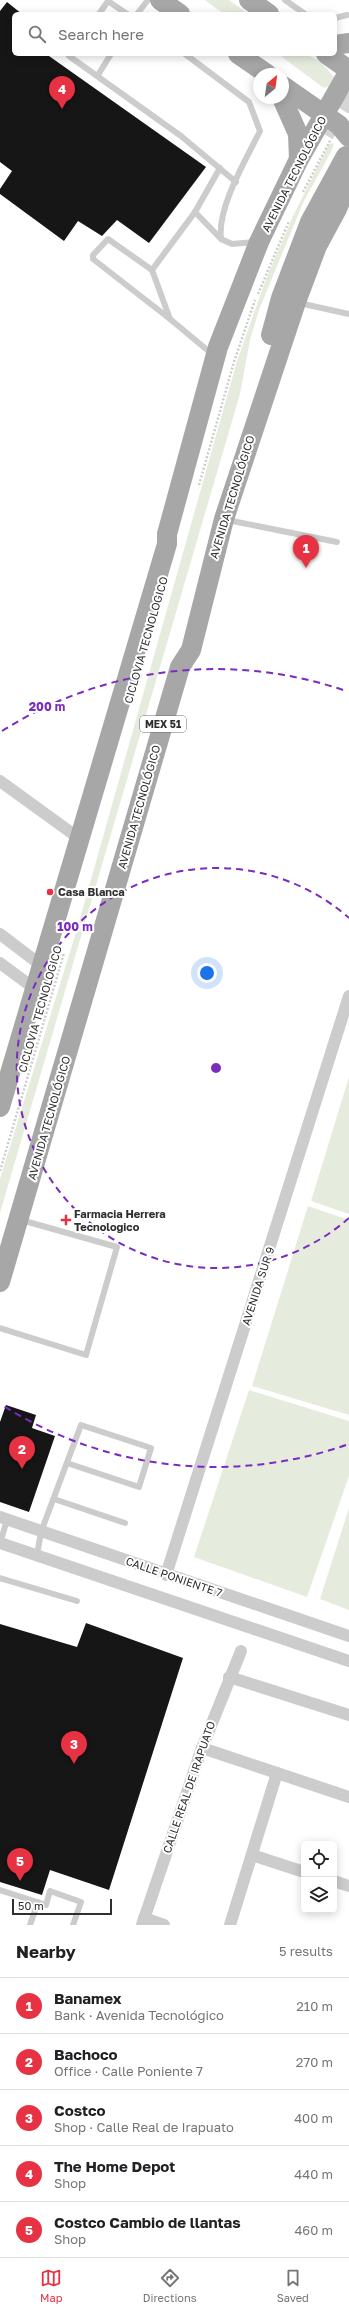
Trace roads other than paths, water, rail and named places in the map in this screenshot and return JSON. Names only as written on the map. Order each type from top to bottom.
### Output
[{"type":"main road","points":[[160,0],[177,12]]},
{"type":"main road","points":[[249,0],[266,12]]},
{"type":"main road","points":[[337,45],[349,43]]},
{"type":"main road","points":[[241,56],[258,68]]},
{"type":"main road","points":[[329,56],[349,70]]},
{"type":"main road","name":"AVENIDA TECNOLÓGICO","points":[[0,1107],[168,544],[167,534],[218,347],[259,242],[299,159],[339,133],[349,70]]},
{"type":"main road","points":[[180,666],[202,574],[281,298],[310,222],[339,133],[289,91]]},
{"type":"main road","points":[[285,104],[298,134],[299,159]]},
{"type":"main road","points":[[168,544],[230,344],[247,295],[278,222],[320,141]]},
{"type":"main road","name":"AVENIDA TECNOLÓGICO","points":[[0,1282],[6,1244],[19,1220],[180,666],[191,650],[224,519],[296,302],[317,246],[349,180]]},
{"type":"street","points":[[0,781],[80,839]]},
{"type":"street","points":[[0,934],[42,966]]},
{"type":"street","points":[[0,963],[35,989]]},
{"type":"street","name":"AVENIDA SUR 9","points":[[166,1575],[349,996]]},
{"type":"street","name":"CALLE PONIENTE 7","points":[[3,1519],[349,1636]]},
{"type":"street","name":"CALLE PONIENTE 7","points":[[0,1543],[349,1661]]},
{"type":"street","name":"CALLE REAL DE IRAPUATO","points":[[143,1922],[202,1748],[229,1677],[241,1651]]},
{"type":"street","points":[[229,1677],[349,1715]]},
{"type":"street","points":[[202,1748],[349,1797]]},
{"type":"street","points":[[230,1925],[277,1773]]},
{"type":"street","points":[[252,1855],[301,1871]]},
{"type":"street","points":[[337,1882],[349,1886]]},
{"type":"street","points":[[143,1922],[164,1925]]},
{"type":"lane","points":[[100,12],[108,0],[124,12]]},
{"type":"lane","points":[[139,12],[148,0]]},
{"type":"lane","points":[[285,0],[302,12]]},
{"type":"lane","points":[[337,18],[347,15]]},
{"type":"lane","points":[[69,56],[98,75],[181,136],[236,182]]},
{"type":"lane","points":[[98,75],[110,56]]},
{"type":"lane","points":[[188,56],[249,102],[255,114],[260,131],[236,182],[220,226],[221,239]]},
{"type":"lane","points":[[152,270],[195,212],[220,168]]},
{"type":"lane","points":[[195,212],[221,239],[232,244],[259,242]]},
{"type":"lane","points":[[170,319],[152,270],[108,239],[105,240],[93,255],[93,258],[170,319],[216,358]]},
{"type":"lane","points":[[296,302],[349,314]]},
{"type":"lane","points":[[224,519],[337,542]]},
{"type":"lane","points":[[0,1328],[86,1355],[117,1247],[19,1220]]},
{"type":"lane","points":[[37,1555],[41,1532],[81,1425],[151,1448],[138,1487],[67,1463]]},
{"type":"lane","points":[[54,1499],[125,1523]]},
{"type":"lane","points":[[0,1543],[3,1519]]},
{"type":"lane","points":[[0,1578],[77,1601]]},
{"type":"lane","points":[[0,1891],[46,1905],[50,1891],[81,1902],[73,1925]]},
{"type":"lane","points":[[30,1925],[38,1902]]},
{"type":"tunnel","points":[[324,134],[349,93]]},
{"type":"place","name":"The Home Depot","points":[[62,109]]},
{"type":"place","name":"Banamex","points":[[306,568]]},
{"type":"place","name":"Casa Blanca","points":[[50,892]]},
{"type":"place","name":"Farmacia Herrera Tecnologico","points":[[66,1220]]},
{"type":"place","name":"Bachoco","points":[[22,1469]]},
{"type":"place","name":"Costco","points":[[74,1764]]},
{"type":"place","name":"Costco Cambio de llantas","points":[[20,1881]]}]
